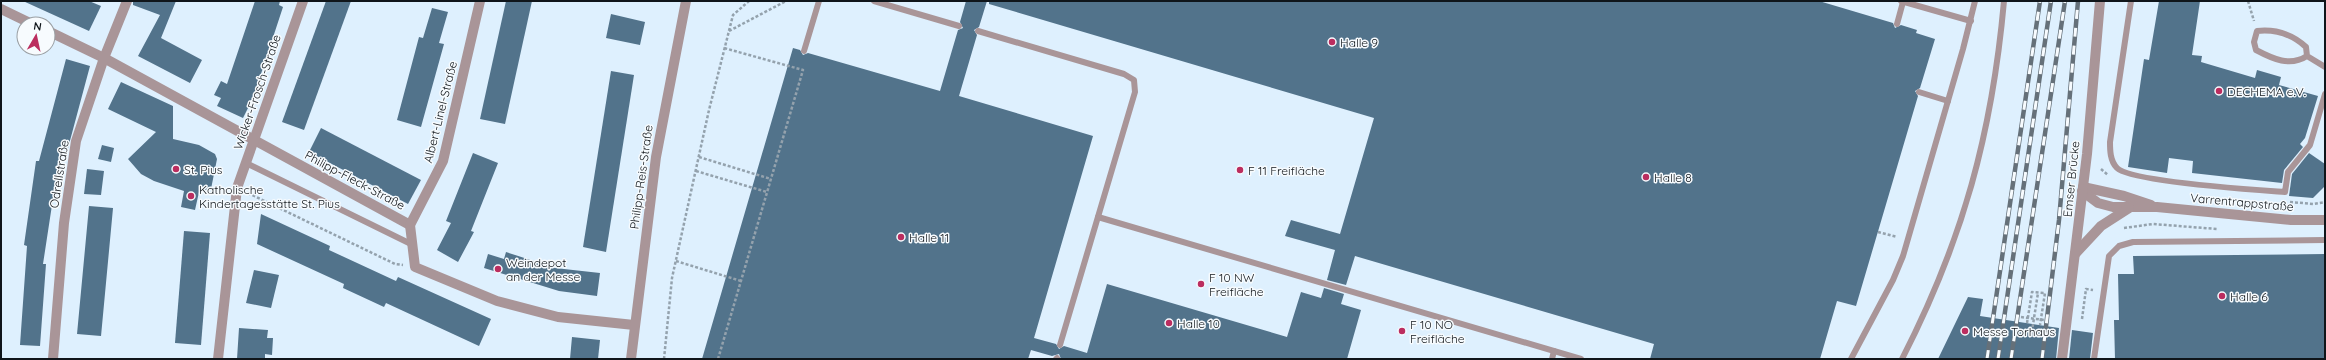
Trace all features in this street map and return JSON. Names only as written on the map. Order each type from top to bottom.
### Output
[{"type":"street","name":"Odrellstraße","points":[[53,359],[64,223],[76,141],[104,58],[127,1]]},
{"type":"street","name":"Wicker-Frosch-Straße","points":[[218,359],[237,188],[303,1]]},
{"type":"street","name":"Albert-Linel-Straße","points":[[410,225],[443,161],[480,1]]},
{"type":"street","name":"Philipp-Reis-Straße","points":[[630,359],[656,157],[686,1]]},
{"type":"street","name":"Emser Brücke","points":[[2062,359],[2082,189],[2100,1]]},
{"type":"street","points":[[1,9],[16,16]]},
{"type":"street","name":"Philipp-Fleck-Straße","points":[[56,35],[104,58],[410,225],[415,267]]},
{"type":"street","name":"Varrentrappstraße","points":[[2082,189],[2124,196],[2157,207]]},
{"type":"street","name":"Varrentrappstraße","points":[[2082,189],[2088,197],[2107,206],[2129,208],[2157,207],[2313,221],[2325,220]]},
{"type":"street","points":[[2075,254],[2101,226],[2129,208]]},
{"type":"street","points":[[415,267],[497,301],[558,317],[634,325]]},
{"type":"lane","points":[[804,52],[819,1]]},
{"type":"lane","points":[[874,1],[959,26]]},
{"type":"lane","points":[[1897,24],[1902,1],[1971,21]]},
{"type":"lane","points":[[1852,359],[1893,280],[1907,240],[1971,21],[1974,1]]},
{"type":"lane","points":[[1902,359],[1924,317],[1970,196],[1983,143],[1997,67],[2004,1]]},
{"type":"lane","points":[[2131,1],[2110,142],[2111,158],[2117,168],[2126,173],[2177,182],[2285,192],[2288,172],[2310,145],[2325,94]]},
{"type":"lane","points":[[2270,30],[2295,37],[2306,47],[2307,56],[2298,62],[2276,60],[2256,50],[2254,42],[2257,31],[2270,30]]},
{"type":"lane","points":[[978,31],[1124,74],[1134,80],[1135,92],[1060,345]]},
{"type":"lane","points":[[2307,56],[2325,67]]},
{"type":"lane","points":[[1919,92],[1948,101]]},
{"type":"lane","points":[[246,163],[413,245]]},
{"type":"lane","points":[[1098,216],[1581,359]]},
{"type":"lane","points":[[2094,359],[2109,256],[2119,246],[2133,242],[2325,240]]},
{"type":"lane","points":[[1552,359],[1554,351]]},
{"type":"path","points":[[664,359],[672,278],[724,48],[733,15],[749,1]]},
{"type":"path","points":[[729,31],[786,1]]},
{"type":"path","points":[[2248,1],[2257,31]]},
{"type":"path","points":[[718,359],[803,70],[724,48]]},
{"type":"path","points":[[699,157],[771,179]]},
{"type":"path","points":[[696,171],[767,192]]},
{"type":"path","points":[[237,188],[395,264],[415,267]]},
{"type":"path","points":[[2314,204],[2325,202]]},
{"type":"path","points":[[2119,229],[2134,225],[2153,224],[2188,226]]},
{"type":"path","points":[[1878,232],[1907,240]]},
{"type":"path","points":[[676,261],[741,281]]},
{"type":"path","points":[[2081,324],[2086,289],[2091,290]]},
{"type":"path","points":[[2027,323],[2032,292],[2045,294],[2040,325]]},
{"type":"path","points":[[2031,337],[2038,293]]},
{"type":"path","points":[[2021,317],[2044,320]]},
{"type":"building","points":[[23,1],[89,1],[101,6],[89,31]]},
{"type":"building","points":[[133,1],[176,1],[161,38],[202,60],[190,83],[138,56],[160,15],[133,5]]},
{"type":"building","points":[[255,1],[280,1],[279,5],[283,7],[256,89],[257,90],[243,118],[217,106],[221,98],[214,95],[221,81],[227,84]]},
{"type":"building","points":[[326,1],[351,1],[304,130],[282,122]]},
{"type":"building","points":[[506,1],[532,1],[505,124],[480,119]]},
{"type":"building","name":"Halle 11","points":[[966,1],[987,1],[979,27],[974,30],[977,35],[959,96],[1093,136],[1034,338],[1056,344],[1059,349],[1064,346],[1087,353],[1107,284],[1287,337],[1301,292],[1321,298],[1324,288],[1344,294],[1341,304],[1361,310],[1347,359],[1061,359],[1059,354],[1052,356],[1031,350],[1028,359],[702,359],[793,48],[800,50],[803,55],[808,53],[940,91],[958,30],[963,28],[960,22]]},
{"type":"building","name":"Halle 8","points":[[989,1],[1819,1],[1893,23],[1895,28],[1901,25],[1917,30],[1916,33],[1935,39],[1920,88],[1915,91],[1918,96],[1856,306],[1837,301],[1820,359],[1650,359],[1654,344],[1355,256],[1346,285],[1327,280],[1335,250],[1285,236],[1291,220],[1340,234],[1374,118],[989,4]]},
{"type":"building","name":"DECHEMA e.V.","points":[[2159,1],[2200,1],[2192,55],[2202,56],[2201,62],[2255,78],[2257,70],[2281,77],[2279,85],[2318,96],[2305,138],[2300,144],[2303,147],[2284,170],[2282,183],[2192,173],[2193,161],[2169,158],[2167,173],[2128,167],[2144,59],[2149,60]]},
{"type":"building","points":[[432,8],[448,12],[439,43],[444,44],[421,127],[397,120],[419,37],[423,38]]},
{"type":"building","points":[[611,14],[645,22],[640,45],[606,38]]},
{"type":"building","points":[[66,59],[90,66],[68,148],[61,146],[43,264],[46,264],[40,346],[20,345],[27,246],[24,245],[36,161],[39,161]]},
{"type":"building","points":[[611,71],[634,75],[606,252],[583,247]]},
{"type":"building","points":[[121,82],[173,106],[173,139],[199,145],[215,154],[217,159],[211,189],[199,192],[195,210],[181,207],[184,191],[154,181],[141,174],[128,159],[156,132],[108,109]]},
{"type":"building","points":[[321,128],[421,180],[408,204],[309,152]]},
{"type":"building","points":[[102,145],[114,148],[111,162],[98,159]]},
{"type":"building","points":[[473,153],[498,163],[471,231],[474,232],[458,262],[437,250],[451,223],[446,221]]},
{"type":"building","points":[[2309,153],[2325,164],[2325,186],[2313,198],[2289,196],[2292,174]]},
{"type":"building","points":[[87,169],[104,171],[101,195],[84,194]]},
{"type":"building","points":[[89,206],[113,208],[101,336],[77,334]]},
{"type":"building","points":[[261,214],[330,246],[329,250],[396,281],[398,277],[491,319],[479,346],[386,303],[384,307],[343,288],[344,284],[257,244]]},
{"type":"building","points":[[184,231],[210,233],[201,345],[175,343]]},
{"type":"building","points":[[506,252],[555,268],[600,273],[597,296],[559,291],[484,268],[488,254],[504,259]]},
{"type":"building","name":"Halle 6","points":[[2325,254],[2325,359],[2115,359],[2114,320],[2119,320],[2118,274],[2134,274],[2133,256]]},
{"type":"building","points":[[254,270],[279,275],[271,308],[246,303]]},
{"type":"building","points":[[1968,297],[1983,299],[1980,316],[2059,328],[2056,359],[1938,359]]},
{"type":"building","points":[[239,328],[268,330],[267,338],[273,338],[272,355],[265,354],[265,359],[237,359]]},
{"type":"building","points":[[2072,330],[2093,333],[2090,359],[2069,359]]},
{"type":"building","points":[[572,337],[600,340],[598,359],[570,359]]},
{"type":"railway","points":[[1987,359],[2040,1]]},
{"type":"railway","points":[[1998,359],[2051,1]]},
{"type":"railway","points":[[2011,359],[2065,1]]},
{"type":"railway","points":[[2042,359],[2059,220],[2078,1]]},
{"type":"place","name":"Halle 9","points":[[1332,42]]},
{"type":"place","name":"DECHEMA e.V.","points":[[2219,91]]},
{"type":"place","name":"St. Pius","points":[[176,169]]},
{"type":"place","name":"F 11 Freifläche","points":[[1240,170]]},
{"type":"place","name":"Halle 8","points":[[1646,177]]},
{"type":"place","name":"Katholische Kindertagesstätte St. Pius","points":[[191,196]]},
{"type":"place","name":"Halle 11","points":[[901,237]]},
{"type":"place","name":"Weindepot an der Messe","points":[[498,269]]},
{"type":"place","name":"F 10 NW Freifläche","points":[[1201,284]]},
{"type":"place","name":"Halle 6","points":[[2222,296]]},
{"type":"place","name":"Halle 10","points":[[1169,323]]},
{"type":"place","name":"F 10 NO Freifläche","points":[[1402,331]]},
{"type":"place","name":"Messe Torhaus","points":[[1965,331]]}]
